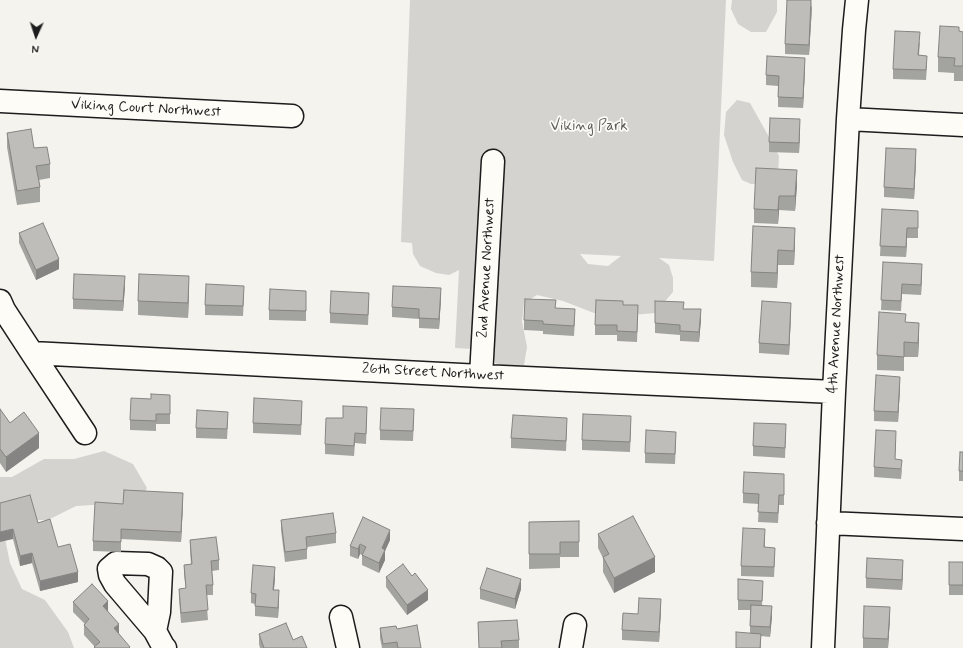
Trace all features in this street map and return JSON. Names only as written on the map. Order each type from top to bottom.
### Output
[{"type":"street","name":"4th Avenue Northwest","points":[[823,648],[848,119],[857,0]]},
{"type":"street","name":"Viking Court Northwest","points":[[0,101],[292,116]]},
{"type":"street","points":[[848,119],[963,125]]},
{"type":"street","name":"2nd Avenue Northwest","points":[[481,376],[493,161]]},
{"type":"street","points":[[0,301],[4,310],[85,433]]},
{"type":"street","name":"26th Street Northwest","points":[[32,353],[834,392]]},
{"type":"street","points":[[828,523],[963,529]]},
{"type":"street","points":[[340,617],[348,648]]},
{"type":"street","points":[[571,648],[575,625]]},
{"type":"green space","name":"Viking Park","points":[[410,0],[726,0],[714,261],[659,258],[669,265],[673,278],[673,292],[655,313],[632,315],[594,313],[563,301],[537,295],[524,303],[522,321],[527,347],[524,365],[508,367],[495,363],[493,350],[455,348],[459,270],[449,275],[436,273],[420,266],[413,254],[412,243],[401,242]],"holes":[[[580,254],[621,256],[608,266],[588,264]]]},
{"type":"green space","points":[[732,0],[777,0],[777,12],[766,32],[751,32],[738,24],[731,9]]},
{"type":"green space","points":[[737,100],[750,103],[779,156],[778,175],[769,184],[751,184],[742,180],[733,162],[724,135],[726,112]]},
{"type":"green space","points":[[104,451],[133,464],[147,488],[138,505],[107,504],[76,506],[48,520],[11,520],[3,529],[10,563],[22,589],[45,600],[68,632],[74,648],[0,648],[0,477],[12,477],[44,459],[74,459]]},
{"type":"building","points":[[787,0],[811,0],[809,45],[785,44]]},
{"type":"building","points":[[940,26],[959,27],[959,31],[963,32],[963,66],[954,66],[955,58],[938,57]]},
{"type":"building","points":[[895,31],[920,32],[918,55],[927,56],[926,70],[893,69]]},
{"type":"building","points":[[767,56],[805,58],[803,98],[778,97],[779,76],[766,75]]},
{"type":"building","points":[[770,118],[800,119],[799,143],[769,142]]},
{"type":"building","points":[[31,129],[34,148],[47,147],[50,164],[36,166],[40,187],[17,191],[7,133]]},
{"type":"building","points":[[886,148],[916,149],[914,189],[884,187]]},
{"type":"building","points":[[756,168],[797,170],[795,196],[779,196],[778,210],[754,209]]},
{"type":"building","points":[[882,209],[918,211],[918,228],[907,228],[906,247],[880,246]]},
{"type":"building","points":[[43,223],[59,259],[36,270],[19,233]]},
{"type":"building","points":[[753,226],[795,228],[794,251],[778,250],[777,273],[751,272]]},
{"type":"building","points":[[883,262],[922,264],[921,285],[902,284],[901,301],[881,300]]},
{"type":"building","points":[[74,274],[125,276],[123,301],[73,299]]},
{"type":"building","points":[[139,274],[189,276],[188,303],[138,301]]},
{"type":"building","points":[[206,284],[244,286],[243,306],[205,305]]},
{"type":"building","points":[[393,286],[441,288],[439,319],[419,318],[419,309],[392,307]]},
{"type":"building","points":[[270,289],[306,291],[306,311],[269,310]]},
{"type":"building","points":[[331,291],[369,293],[368,315],[330,313]]},
{"type":"building","points":[[525,299],[556,300],[555,308],[575,309],[574,326],[543,324],[543,321],[524,320]]},
{"type":"building","points":[[596,300],[623,301],[623,305],[638,305],[637,332],[617,331],[617,325],[595,325]]},
{"type":"building","points":[[655,301],[684,302],[683,309],[701,309],[699,332],[680,331],[680,325],[655,323]]},
{"type":"building","points":[[762,301],[791,303],[789,345],[759,343]]},
{"type":"building","points":[[879,312],[906,314],[905,322],[919,323],[918,343],[904,342],[904,357],[877,355]]},
{"type":"building","points":[[876,375],[900,377],[898,412],[874,411]]},
{"type":"building","points":[[151,394],[170,395],[170,414],[156,414],[156,421],[130,420],[131,398],[151,399]]},
{"type":"building","points":[[254,398],[302,401],[301,425],[253,423]]},
{"type":"building","points":[[343,406],[367,407],[366,434],[355,433],[354,446],[325,444],[326,418],[343,418]]},
{"type":"building","points":[[381,408],[414,409],[413,431],[380,430]]},
{"type":"building","points":[[0,409],[10,423],[24,412],[39,433],[6,457],[0,449]]},
{"type":"building","points":[[197,410],[228,412],[227,429],[196,428]]},
{"type":"building","points":[[583,414],[631,416],[630,442],[582,440]]},
{"type":"building","points":[[513,415],[567,418],[566,441],[511,438]]},
{"type":"building","points":[[754,423],[786,424],[785,448],[753,446]]},
{"type":"building","points":[[646,430],[676,432],[675,454],[645,453]]},
{"type":"building","points":[[876,430],[896,431],[895,459],[902,460],[901,469],[874,467]]},
{"type":"building","points":[[960,452],[963,452],[963,471],[959,471]]},
{"type":"building","points":[[744,472],[784,474],[784,495],[779,495],[778,513],[758,512],[759,494],[743,493]]},
{"type":"building","points":[[124,490],[183,493],[181,532],[121,529],[121,542],[93,541],[95,502],[123,504]]},
{"type":"building","points":[[30,495],[38,523],[50,519],[58,547],[70,544],[78,572],[40,581],[32,553],[20,556],[13,529],[0,532],[0,503]]},
{"type":"building","points":[[333,513],[336,533],[306,537],[307,549],[285,552],[281,520]]},
{"type":"building","points":[[633,516],[655,557],[614,578],[603,557],[609,554],[598,534]]},
{"type":"building","points":[[363,517],[390,530],[382,548],[385,550],[379,563],[362,555],[366,547],[360,544],[358,549],[350,546]]},
{"type":"building","points":[[579,521],[579,542],[560,542],[560,554],[529,554],[529,522]]},
{"type":"building","points":[[743,528],[765,529],[764,547],[775,548],[774,567],[741,566]]},
{"type":"building","points":[[216,537],[219,560],[211,561],[213,585],[206,585],[208,610],[181,613],[179,589],[186,588],[184,565],[192,564],[190,540]]},
{"type":"building","points":[[867,558],[903,560],[902,580],[866,578]]},
{"type":"building","points":[[949,562],[963,562],[963,585],[949,585]]},
{"type":"building","points":[[403,564],[412,576],[415,573],[428,590],[407,605],[386,577]]},
{"type":"building","points":[[253,565],[275,567],[273,590],[279,590],[278,608],[255,606],[256,594],[251,593]]},
{"type":"building","points":[[487,568],[521,579],[515,599],[480,589]]},
{"type":"building","points":[[738,579],[763,581],[762,601],[738,600]]},
{"type":"building","points":[[92,584],[108,601],[103,606],[119,624],[114,628],[130,647],[129,648],[94,647],[100,642],[84,625],[89,619],[73,602]]},
{"type":"building","points":[[639,598],[661,599],[659,632],[622,630],[623,613],[638,614]]},
{"type":"building","points":[[751,605],[772,606],[770,627],[750,626]]},
{"type":"building","points":[[864,606],[890,607],[888,639],[863,638]]},
{"type":"building","points":[[517,620],[519,640],[501,641],[502,648],[479,648],[478,622]]},
{"type":"building","points":[[286,623],[293,640],[302,636],[307,648],[264,648],[259,634]]},
{"type":"building","points":[[417,625],[421,648],[398,648],[397,642],[383,644],[380,628],[396,626],[397,629]]},
{"type":"building","points":[[736,632],[761,634],[760,648],[736,648]]}]
